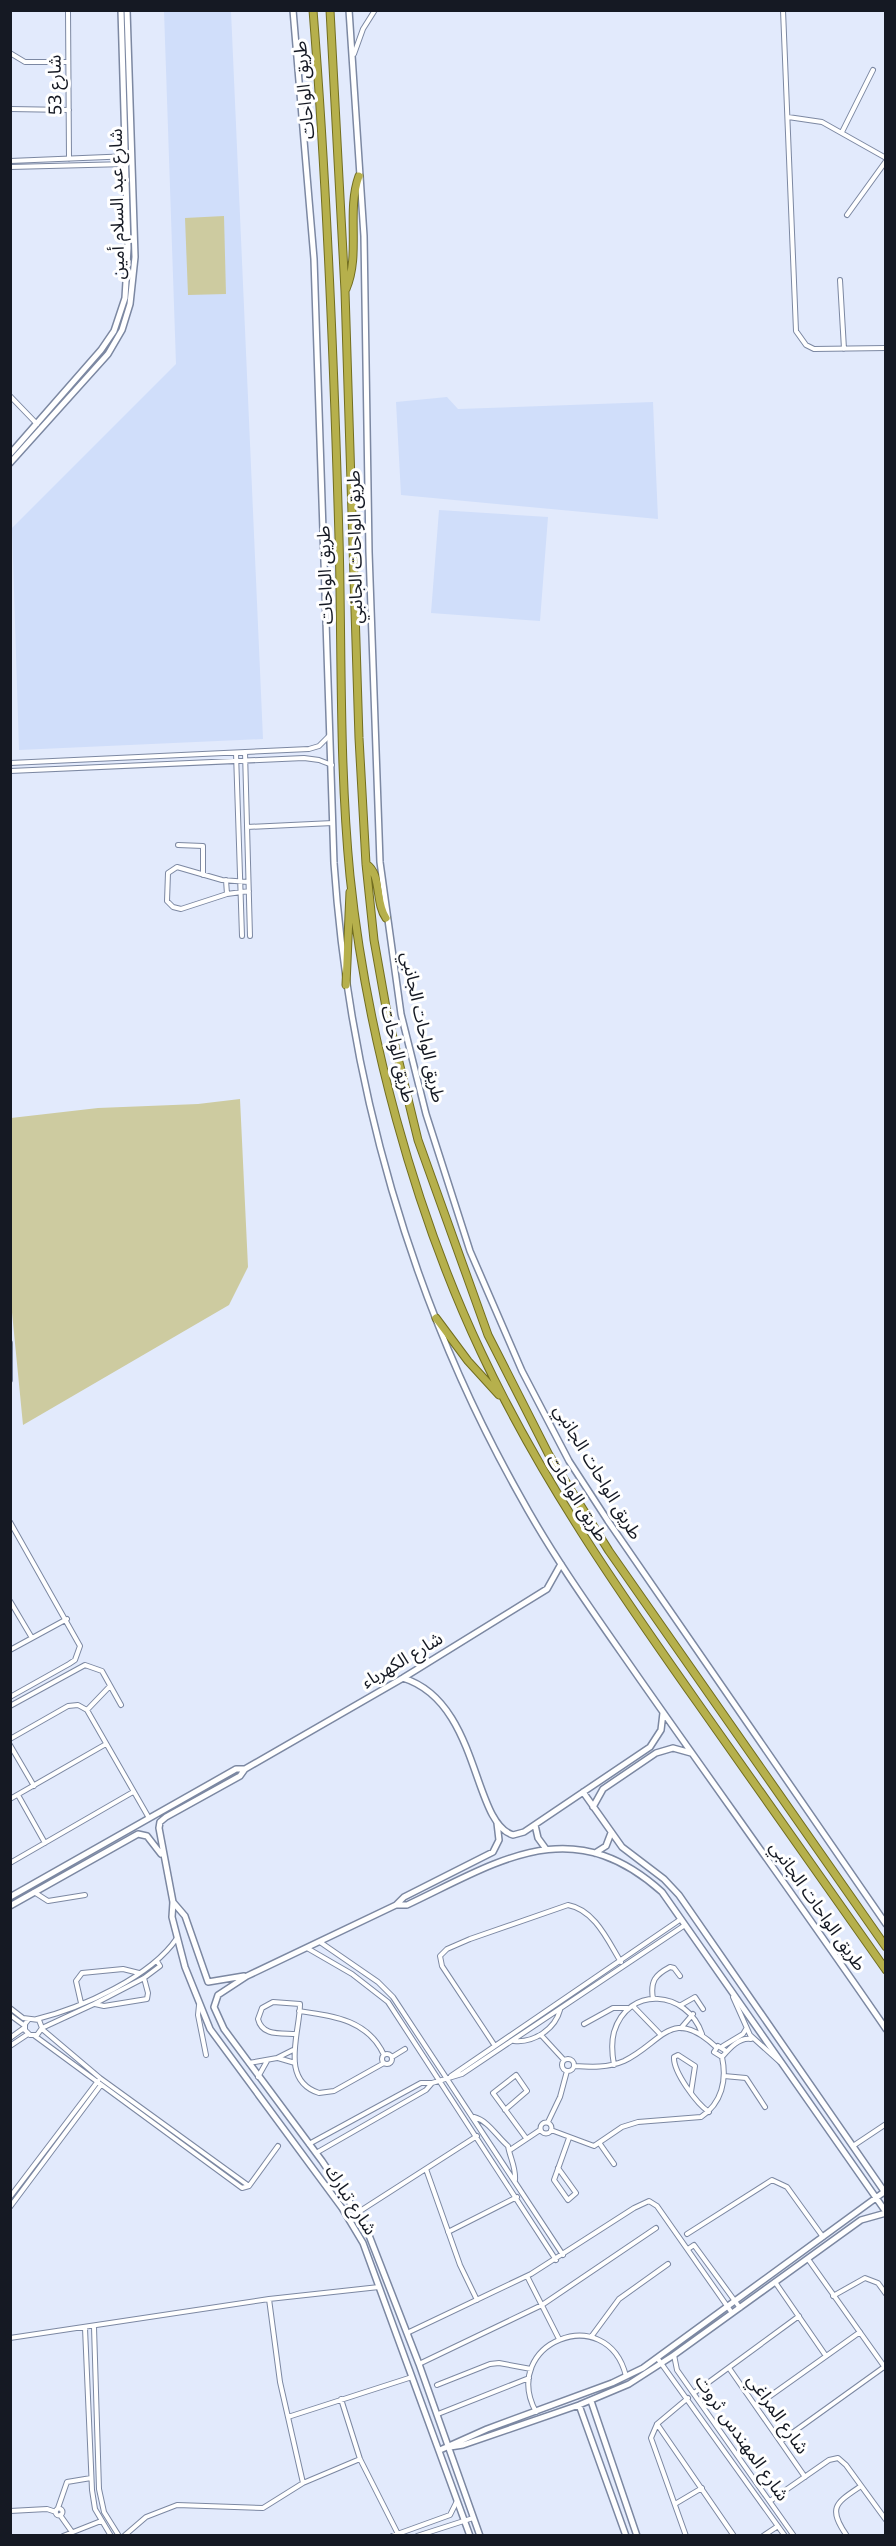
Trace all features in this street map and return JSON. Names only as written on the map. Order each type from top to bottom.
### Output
[{"type":"highway","name":"طريق الواحات","points":[[313,10],[332,294],[344,765],[351,878],[374,1020],[405,1147],[444,1260],[479,1348],[566,1511],[629,1606],[885,1970]]},
{"type":"highway","name":"طريق الواحات","points":[[330,10],[345,291],[366,864],[374,939],[406,1098],[433,1186],[488,1335],[532,1424],[578,1503],[885,1947]]},
{"type":"highway","points":[[345,291],[351,275],[355,192],[359,176]]},
{"type":"highway","points":[[341,605],[350,607],[355,603]]},
{"type":"highway","points":[[341,626],[349,624],[356,628]]},
{"type":"highway","points":[[366,864],[373,870],[381,907],[386,918]]},
{"type":"highway","points":[[346,985],[351,878]]},
{"type":"highway","points":[[436,1318],[468,1361],[506,1402]]},
{"type":"street","name":"شارع 53","points":[[68,10],[69,159]]},
{"type":"street","name":"شارع عبد السلام أمين","points":[[121,10],[128,156]]},
{"type":"street","name":"شارع عبد السلام أمين","points":[[10,454],[101,350],[114,331],[122,309],[128,264],[127,10]]},
{"type":"street","name":"طريق الواحات الجانبي","points":[[293,10],[314,259],[332,734],[333,823],[339,935],[346,985],[374,1125],[405,1233],[436,1318],[486,1432],[520,1498],[561,1564],[885,2029]]},
{"type":"street","name":"طريق الواحات الجانبي","points":[[349,10],[365,246],[374,748],[380,862],[401,1014],[426,1114],[470,1251],[522,1371],[569,1461],[885,1924]]},
{"type":"street","points":[[353,61],[359,36],[375,10]]},
{"type":"street","points":[[783,10],[796,331],[806,345],[814,349],[885,348]]},
{"type":"street","points":[[10,53],[25,62],[68,62]]},
{"type":"street","points":[[842,132],[873,70]]},
{"type":"street","points":[[10,109],[69,110]]},
{"type":"street","points":[[788,117],[815,120],[842,132],[885,159],[847,215]]},
{"type":"street","points":[[10,161],[128,156]]},
{"type":"street","points":[[54,160],[54,167]]},
{"type":"street","points":[[10,167],[128,164]]},
{"type":"street","name":"شارع عبد السلام أمين","points":[[10,463],[98,366],[122,330],[130,304],[134,277],[128,164]]},
{"type":"street","points":[[840,280],[844,349]]},
{"type":"street","points":[[10,396],[37,424]]},
{"type":"street","points":[[10,763],[312,748],[332,734]]},
{"type":"street","points":[[245,752],[250,936]]},
{"type":"street","points":[[236,753],[242,936]]},
{"type":"street","points":[[10,771],[313,759],[332,765]]},
{"type":"street","points":[[247,827],[333,823]]},
{"type":"street","points":[[178,845],[202,846],[203,874]]},
{"type":"street","points":[[248,882],[226,880],[183,868],[172,869],[167,877],[169,905],[181,909],[226,894],[249,891]]},
{"type":"street","points":[[226,880],[226,894]]},
{"type":"street","points":[[10,1343],[10,1380]]},
{"type":"street","points":[[10,1522],[67,1619],[80,1646],[75,1660],[10,1697]]},
{"type":"street","name":"شارع الكهرباء","points":[[10,1897],[236,1769],[244,1769],[403,1678],[547,1589],[561,1564]]},
{"type":"street","points":[[10,1601],[32,1638]]},
{"type":"street","points":[[10,1650],[67,1619]]},
{"type":"street","points":[[10,1706],[82,1665],[98,1668],[121,1705]]},
{"type":"street","points":[[247,1976],[396,1905],[404,1897],[493,1851],[499,1840],[496,1822],[485,1799],[465,1741],[454,1720],[432,1696],[403,1678]]},
{"type":"street","points":[[87,1710],[110,1686]]},
{"type":"street","points":[[10,1739],[68,1706],[78,1705],[87,1710],[149,1818]]},
{"type":"street","points":[[496,1822],[506,1832],[513,1835],[521,1834],[535,1825],[653,1743],[661,1730],[663,1712]]},
{"type":"street","points":[[10,1799],[106,1744]]},
{"type":"street","points":[[10,1745],[34,1786]]},
{"type":"street","points":[[593,1807],[603,1789],[656,1754],[673,1748],[692,1753]]},
{"type":"street","name":"شارع الكهرباء","points":[[159,1828],[163,1819],[240,1776],[244,1769]]},
{"type":"street","points":[[10,1863],[133,1792]]},
{"type":"street","points":[[440,2450],[463,2445],[591,2401],[629,2384],[735,2301],[885,2193],[675,1889],[627,1852],[583,1792]]},
{"type":"street","points":[[18,1795],[45,1843]]},
{"type":"street","points":[[535,1825],[538,1839],[546,1849]]},
{"type":"street","name":"شارع تبارك","points":[[159,1828],[162,1856],[173,1902],[172,1914],[199,2005],[215,2038],[339,2203],[363,2243],[470,2535]]},
{"type":"street","name":"شارع تبارك","points":[[34,1892],[142,1833],[147,1836],[162,1856]]},
{"type":"street","points":[[594,1854],[606,1846],[611,1833]]},
{"type":"street","points":[[396,1905],[407,1905],[516,1855],[546,1849],[594,1854],[635,1871],[662,1892],[885,2213],[861,2220],[674,2355],[626,2377],[459,2440],[449,2447]]},
{"type":"street","points":[[635,1871],[640,1862]]},
{"type":"street","points":[[10,1906],[34,1892],[48,1901],[85,1895]]},
{"type":"street","name":"شارع تبارك","points":[[173,1902],[184,1916],[208,1982],[247,1976]]},
{"type":"street","points":[[495,2046],[442,1966],[440,1956],[443,1952],[470,1939],[568,1905],[575,1906],[594,1920],[621,1962]]},
{"type":"street","points":[[448,2078],[636,1951],[683,1922]]},
{"type":"street","points":[[309,2144],[421,2084],[462,2074],[639,1956],[683,1922]]},
{"type":"street","points":[[34,2036],[42,2029],[144,1978],[178,1937]]},
{"type":"street","points":[[320,1942],[386,1989],[474,2117],[563,2255]]},
{"type":"street","points":[[307,1948],[352,1974],[384,1998],[484,2146],[556,2260]]},
{"type":"street","points":[[636,1951],[639,1956]]},
{"type":"street","points":[[10,2008],[29,2019],[37,2019],[81,2003],[158,1963]]},
{"type":"street","points":[[653,1999],[652,1983],[656,1975],[670,1967],[674,1968],[680,1976]]},
{"type":"street","points":[[81,2003],[76,1981],[82,1973],[123,1969],[140,1973]]},
{"type":"street","name":"شارع تبارك","points":[[247,1976],[218,1995],[214,2007],[224,2029],[357,2212],[379,2256],[480,2535]]},
{"type":"street","points":[[94,2004],[104,2006],[147,1998],[144,1978]]},
{"type":"street","points":[[731,1990],[753,2039],[783,2065]]},
{"type":"street","points":[[681,2005],[696,1997],[703,2009]]},
{"type":"street","points":[[584,2024],[613,2008],[631,2007],[653,1999],[667,2000],[681,2005],[693,2014],[702,2034],[716,2047],[724,2049],[745,2038],[753,2039]]},
{"type":"street","points":[[296,2034],[268,2032],[260,2024],[259,2013],[267,2004],[273,2002],[298,2003],[299,2011],[296,2034],[293,2049],[295,2063],[308,2088],[326,2094],[355,2081],[384,2063],[391,2062],[392,2057],[405,2049]]},
{"type":"street","points":[[199,2005],[198,2020],[206,2055]]},
{"type":"street","points":[[631,2007],[660,2034]]},
{"type":"street","points":[[614,2065],[614,2033],[631,2007]]},
{"type":"street","points":[[513,2040],[526,2041],[546,2032],[558,2018],[560,2009]]},
{"type":"street","points":[[299,2011],[355,2023],[372,2036],[384,2055],[384,2063]]},
{"type":"street","points":[[681,2029],[693,2014]]},
{"type":"street","points":[[10,2015],[24,2027],[28,2034],[34,2036],[242,2188],[249,2186],[278,2146]]},
{"type":"street","points":[[10,2038],[24,2027],[29,2019]]},
{"type":"street","points":[[37,2019],[42,2029],[102,2079],[249,2186]]},
{"type":"street","points":[[548,2122],[551,2130],[589,2146],[600,2144],[630,2124],[651,2119],[693,2119],[709,2112],[720,2096],[724,2076],[722,2056],[724,2049],[743,2034],[746,2027]]},
{"type":"street","points":[[515,2181],[516,2168],[508,2155],[510,2150],[540,2130],[542,2124],[548,2122],[560,2097],[567,2071],[574,2066],[614,2065],[631,2057],[660,2034],[681,2029],[702,2034]]},
{"type":"street","points":[[546,2032],[550,2043]]},
{"type":"street","points":[[10,2046],[28,2034]]},
{"type":"street","points":[[541,2035],[564,2060]]},
{"type":"street","points":[[716,2047],[716,2055],[722,2056]]},
{"type":"street","points":[[249,2063],[277,2058],[293,2049]]},
{"type":"street","points":[[384,2055],[392,2057]]},
{"type":"street","points":[[691,2092],[696,2069],[693,2064],[678,2055],[674,2062],[691,2092],[701,2107],[709,2112]]},
{"type":"street","points":[[277,2058],[295,2063]]},
{"type":"street","points":[[258,2077],[268,2060]]},
{"type":"street","points":[[564,2060],[572,2060],[574,2066]]},
{"type":"street","points":[[564,2060],[562,2067],[567,2071]]},
{"type":"street","points":[[505,2110],[527,2091],[516,2075],[493,2092],[505,2110],[526,2138]]},
{"type":"street","points":[[724,2076],[746,2078],[765,2107]]},
{"type":"street","points":[[10,2207],[102,2079]]},
{"type":"street","points":[[316,2153],[426,2090],[432,2083]]},
{"type":"street","points":[[10,2197],[99,2084]]},
{"type":"street","points":[[386,2103],[390,2110]]},
{"type":"street","points":[[814,2111],[824,2104]]},
{"type":"street","points":[[273,2114],[282,2108]]},
{"type":"street","points":[[474,2117],[485,2121],[498,2139],[510,2150]]},
{"type":"street","points":[[853,2146],[885,2124]]},
{"type":"street","points":[[540,2130],[545,2133],[551,2130]]},
{"type":"street","points":[[357,2212],[477,2136]]},
{"type":"street","points":[[558,2168],[576,2193],[568,2200],[554,2182],[558,2168],[569,2138]]},
{"type":"street","points":[[484,2146],[490,2142]]},
{"type":"street","points":[[506,2144],[519,2142]]},
{"type":"street","points":[[600,2144],[614,2164]]},
{"type":"street","points":[[312,2167],[322,2161]]},
{"type":"street","points":[[426,2169],[448,2232],[477,2300]]},
{"type":"street","points":[[687,2234],[772,2180],[787,2187],[823,2238]]},
{"type":"street","points":[[448,2232],[517,2197]]},
{"type":"street","points":[[339,2203],[347,2198]]},
{"type":"street","points":[[407,2333],[527,2276],[556,2260],[634,2208],[649,2202],[657,2206],[732,2313]]},
{"type":"street","points":[[419,2364],[542,2305],[656,2228]]},
{"type":"street","points":[[688,2249],[694,2245],[740,2308]]},
{"type":"street","points":[[781,2441],[885,2368],[808,2259]]},
{"type":"street","points":[[591,2337],[619,2299],[668,2264]]},
{"type":"street","points":[[516,2274],[518,2280]]},
{"type":"street","points":[[527,2276],[560,2339]]},
{"type":"street","points":[[833,2295],[865,2278],[874,2280],[885,2294]]},
{"type":"street","points":[[775,2282],[826,2356]]},
{"type":"street","points":[[10,2338],[269,2300],[379,2287]]},
{"type":"street","points":[[269,2300],[273,2339],[303,2483]]},
{"type":"street","points":[[694,2393],[799,2316]]},
{"type":"street","points":[[94,2327],[99,2489],[104,2512],[119,2535]]},
{"type":"street","points":[[85,2328],[92,2490],[100,2521],[111,2535]]},
{"type":"street","points":[[756,2406],[860,2332]]},
{"type":"street","points":[[536,2412],[529,2392],[531,2369],[541,2351],[560,2339],[577,2335],[591,2337],[611,2348],[623,2366],[626,2377]]},
{"type":"street","name":"شارع المهندس ثروت","points":[[674,2355],[677,2370],[794,2535]]},
{"type":"street","name":"شارع المهندس ثروت","points":[[659,2361],[671,2374],[784,2535]]},
{"type":"street","points":[[437,2385],[490,2364],[499,2363],[531,2369]]},
{"type":"street","name":"شارع المراغي","points":[[729,2368],[805,2476]]},
{"type":"street","points":[[671,2374],[677,2370]]},
{"type":"street","points":[[288,2417],[412,2377]]},
{"type":"street","points":[[438,2414],[529,2378]]},
{"type":"street","points":[[418,2392],[428,2389]]},
{"type":"street","points":[[686,2535],[652,2443],[651,2433],[657,2424],[688,2398]]},
{"type":"street","points":[[341,2399],[360,2459],[398,2534]]},
{"type":"street","points":[[591,2401],[637,2535]]},
{"type":"street","points":[[579,2405],[626,2535]]},
{"type":"street","points":[[657,2424],[734,2535]]},
{"type":"street","points":[[770,2501],[828,2460],[838,2458],[843,2461],[885,2520]]},
{"type":"street","points":[[124,2535],[146,2517],[167,2507],[186,2505],[263,2508],[303,2483],[360,2459]]},
{"type":"street","points":[[58,2512],[67,2482],[91,2478]]},
{"type":"street","points":[[846,2535],[836,2519],[836,2508],[839,2502],[861,2486]]},
{"type":"street","points":[[675,2504],[702,2488]]},
{"type":"street","points":[[92,2490],[99,2489]]},
{"type":"street","points":[[392,2535],[450,2515],[457,2500]]},
{"type":"street","points":[[10,2511],[47,2509],[58,2512],[72,2532]]},
{"type":"street","points":[[770,2514],[776,2510]]},
{"type":"street","points":[[417,2535],[474,2518]]},
{"type":"street","points":[[63,2535],[100,2521]]},
{"type":"street","points":[[763,2535],[778,2526]]},
{"type":"shaded area","points":[[164,11],[231,11],[263,739],[19,750],[12,528],[176,364]]},
{"type":"shaded area","points":[[224,216],[226,294],[188,295],[185,218]]},
{"type":"shaded area","points":[[447,397],[458,409],[653,402],[658,519],[401,495],[396,402]]},
{"type":"shaded area","points":[[439,510],[548,517],[540,621],[431,613]]},
{"type":"shaded area","points":[[240,1099],[248,1267],[229,1305],[23,1425],[10,1292],[11,1118],[98,1108],[198,1104]]}]
